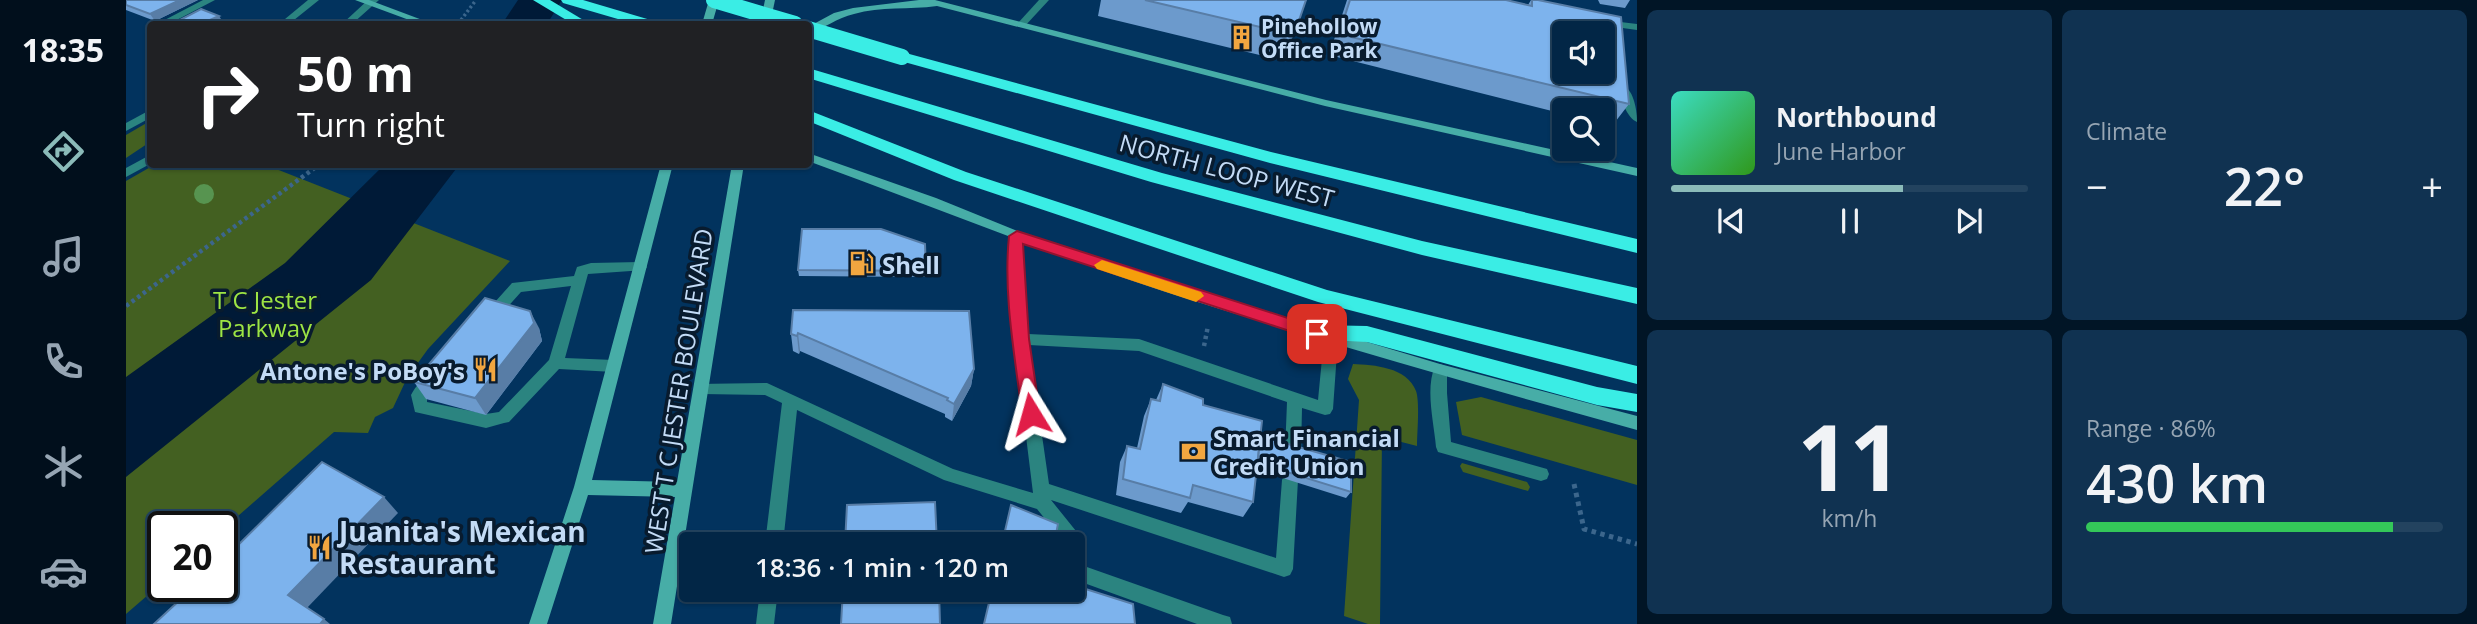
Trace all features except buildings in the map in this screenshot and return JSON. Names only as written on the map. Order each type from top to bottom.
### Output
[{"type":"highway","points":[[540,0],[578,21]]},
{"type":"highway","points":[[568,0],[639,21]]},
{"type":"highway","points":[[714,0],[784,21]]},
{"type":"highway","name":"NORTH LOOP WEST","points":[[812,31],[1270,158],[1637,246]]},
{"type":"highway","name":"NORTH LOOP WEST","points":[[812,74],[1210,192],[1422,248],[1637,296]]},
{"type":"highway","points":[[812,117],[960,176],[1325,297],[1637,375]]},
{"type":"highway","points":[[1324,336],[1367,334],[1597,396],[1637,403]]},
{"type":"main road","points":[[360,0],[420,21]]},
{"type":"main road","points":[[708,21],[714,0]]},
{"type":"main road","points":[[766,21],[770,0]]},
{"type":"main road","points":[[924,0],[1339,106],[1637,172]]},
{"type":"main road","points":[[812,28],[827,19],[869,6],[939,4]]},
{"type":"main road","points":[[812,148],[834,166]]},
{"type":"main road","points":[[812,158],[932,201],[1017,236],[1324,336],[1637,423]]},
{"type":"main road","points":[[538,624],[582,487],[666,168]]},
{"type":"main road","name":"WEST T C JESTER BOULEVARD","points":[[662,624],[737,168]]},
{"type":"main road","points":[[582,487],[685,490]]},
{"type":"street","points":[[168,21],[210,0]]},
{"type":"street","points":[[288,21],[314,0]]},
{"type":"street","points":[[1021,25],[1044,0]]},
{"type":"street","points":[[350,21],[372,2]]},
{"type":"street","points":[[1618,37],[1617,25],[1637,27]]},
{"type":"street","points":[[1623,74],[1626,98],[1637,119]]},
{"type":"street","points":[[126,128],[147,115]]},
{"type":"street","points":[[126,173],[147,161]]},
{"type":"street","points":[[1017,236],[1015,257],[1021,339],[1042,496],[1067,532]]},
{"type":"street","points":[[446,366],[419,395],[421,407],[486,421],[504,417],[555,363],[582,270],[640,267]]},
{"type":"street","points":[[481,327],[517,287],[578,280]]},
{"type":"street","points":[[1021,339],[1139,345],[1325,409],[1324,336]]},
{"type":"street","points":[[555,363],[614,366]]},
{"type":"street","points":[[1440,370],[1439,393],[1444,447],[1541,474]]},
{"type":"street","points":[[702,388],[767,389],[950,475],[1042,496],[1284,569],[1290,480]]},
{"type":"street","points":[[1293,453],[1296,399]]},
{"type":"street","points":[[775,532],[790,400]]},
{"type":"street","points":[[1085,575],[1223,624]]},
{"type":"street","points":[[765,624],[768,602]]},
{"type":"path","points":[[460,21],[476,0]]},
{"type":"path","points":[[126,306],[315,168]]},
{"type":"path","points":[[1574,484],[1584,528],[1637,544]]},
{"type":"green space","points":[[147,123],[147,144],[126,158],[126,135]]},
{"type":"green space","name":"T C Jester Parkway","points":[[149,168],[274,168],[510,261],[428,349],[407,378],[393,408],[375,417],[368,433],[334,432],[238,516],[238,511],[147,511],[147,596],[126,614],[126,181]]},
{"type":"green space","points":[[1353,364],[1398,372],[1412,383],[1417,396],[1417,446],[1382,437],[1380,624],[1368,624],[1344,616],[1359,400],[1348,379]]},
{"type":"green space","points":[[1481,397],[1637,440],[1637,485],[1462,435],[1456,402]]},
{"type":"green space","points":[[1462,463],[1527,482],[1530,487],[1528,491],[1463,472],[1460,466]]},
{"type":"water","points":[[518,0],[562,0],[549,21],[504,21]]},
{"type":"water","points":[[381,168],[457,168],[371,280],[126,477],[126,377],[285,263]]},
{"type":"slow traffic","points":[[1102,265],[1196,296]]},
{"type":"place","name":"Pinehollow Office Park","points":[[1241,38]]},
{"type":"place","name":"Shell","points":[[862,264]]},
{"type":"place","name":"Antone's PoBoy's","points":[[485,370]]},
{"type":"place","name":"Smart Financial Credit Union","points":[[1193,451]]},
{"type":"place","name":"Juanita's Mexican Restaurant","points":[[319,547]]},
{"type":"route","points":[[1031,414],[1021,339],[1015,257],[1017,236],[1317,334]]}]
